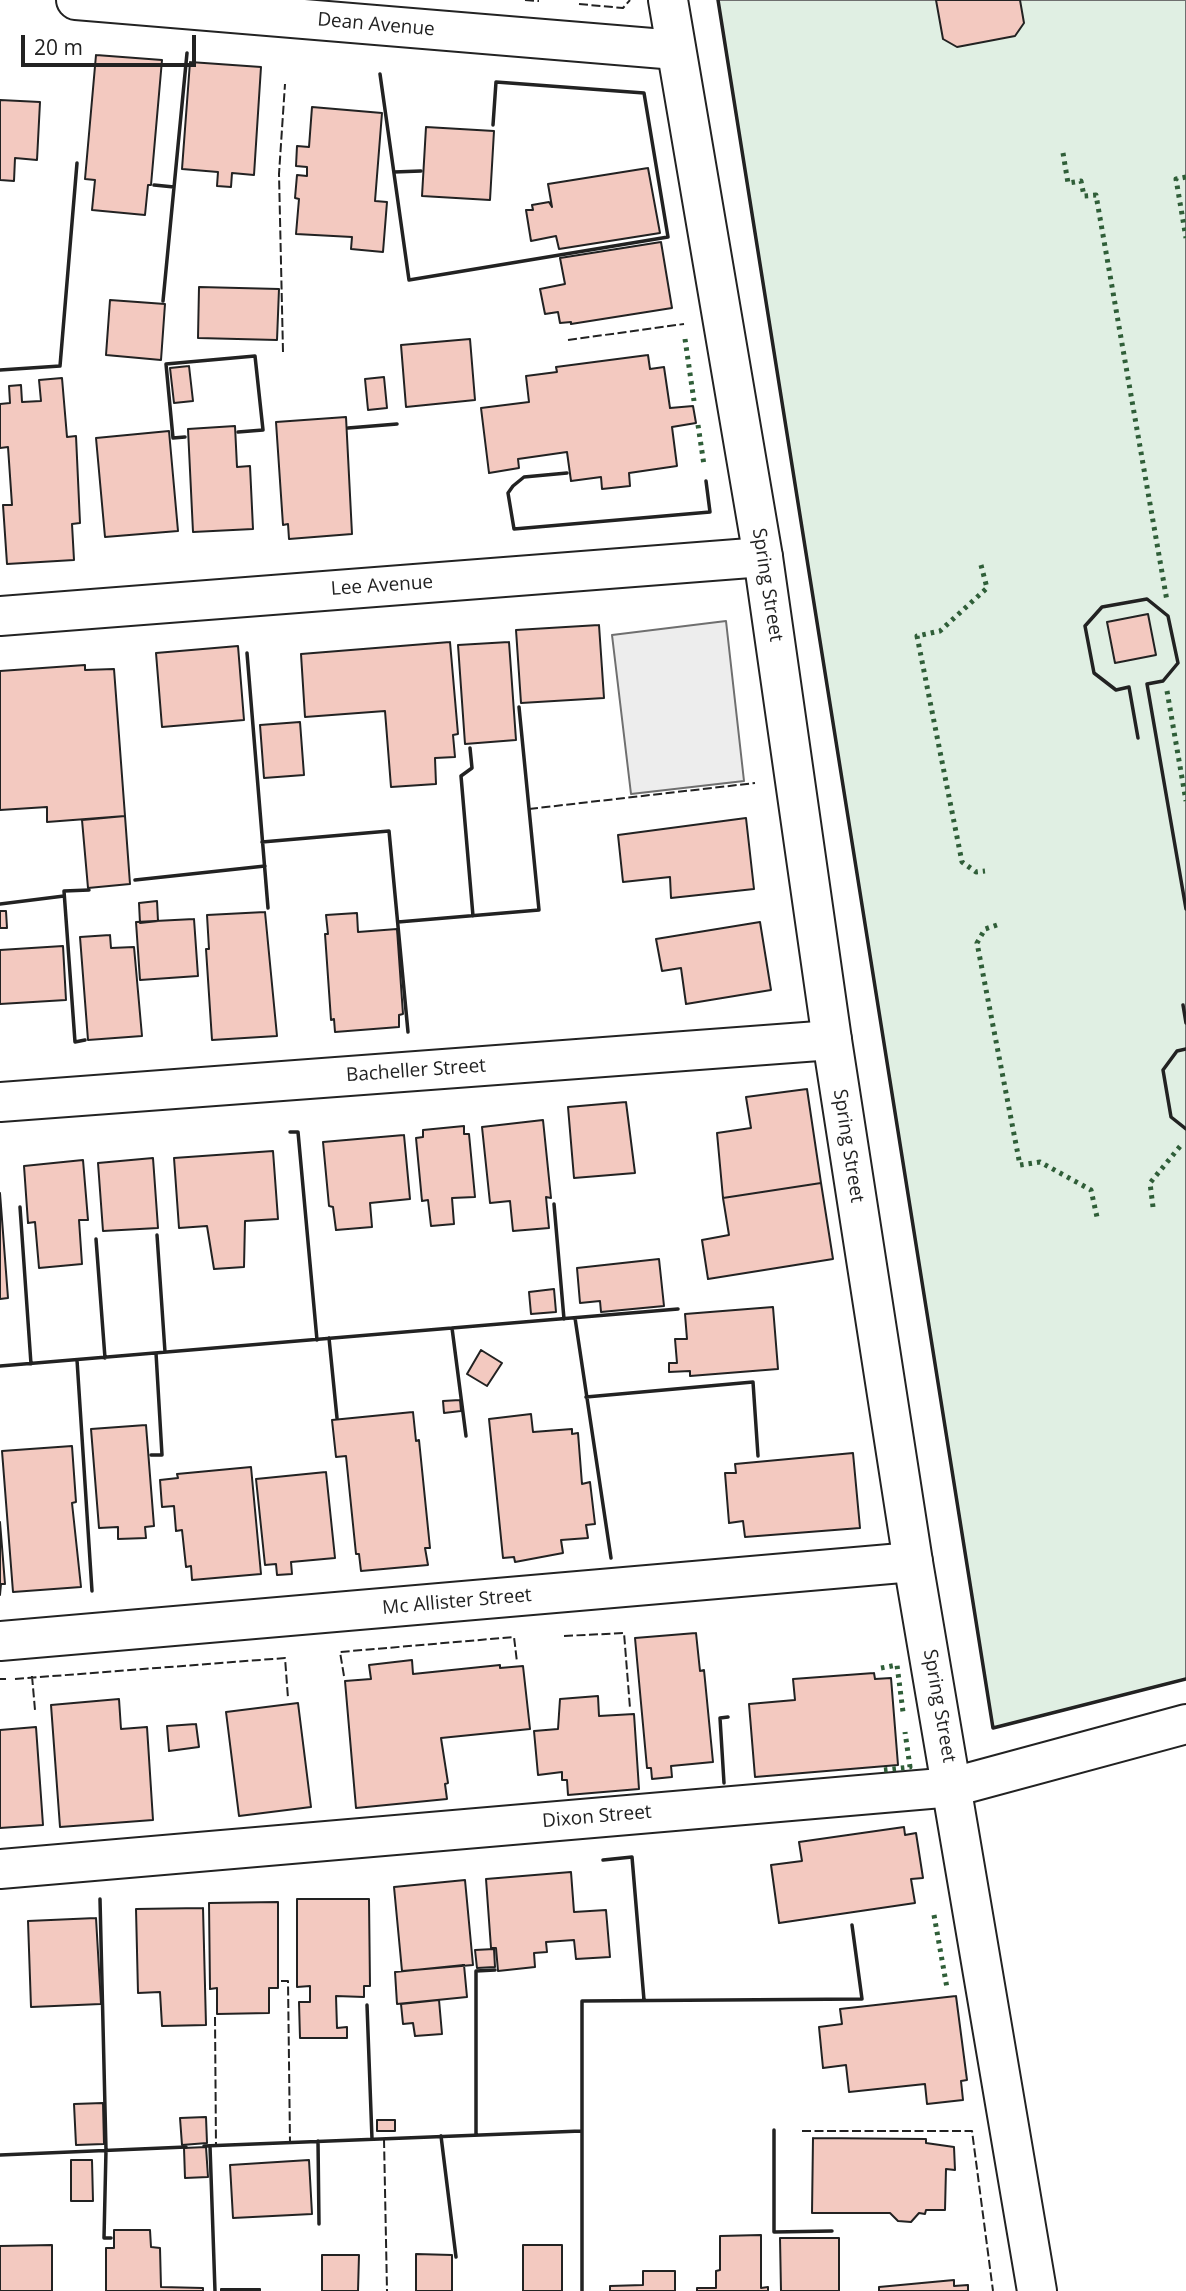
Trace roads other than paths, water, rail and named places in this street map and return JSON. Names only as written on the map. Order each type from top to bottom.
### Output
[{"type":"street","name":"Dean Avenue","points":[[76,0],[676,50]]},
{"type":"street","name":"Spring Street","points":[[668,0],[763,557],[832,1040],[914,1562],[1037,2291]]},
{"type":"street","name":"Lee Avenue","points":[[0,616],[763,557]]},
{"type":"street","name":"Bacheller Street","points":[[0,1102],[832,1040]]},
{"type":"street","name":"Mc Allister Street","points":[[0,1641],[914,1562]]},
{"type":"street","name":"Dixon Street","points":[[0,1869],[953,1787],[1186,1724]]}]
